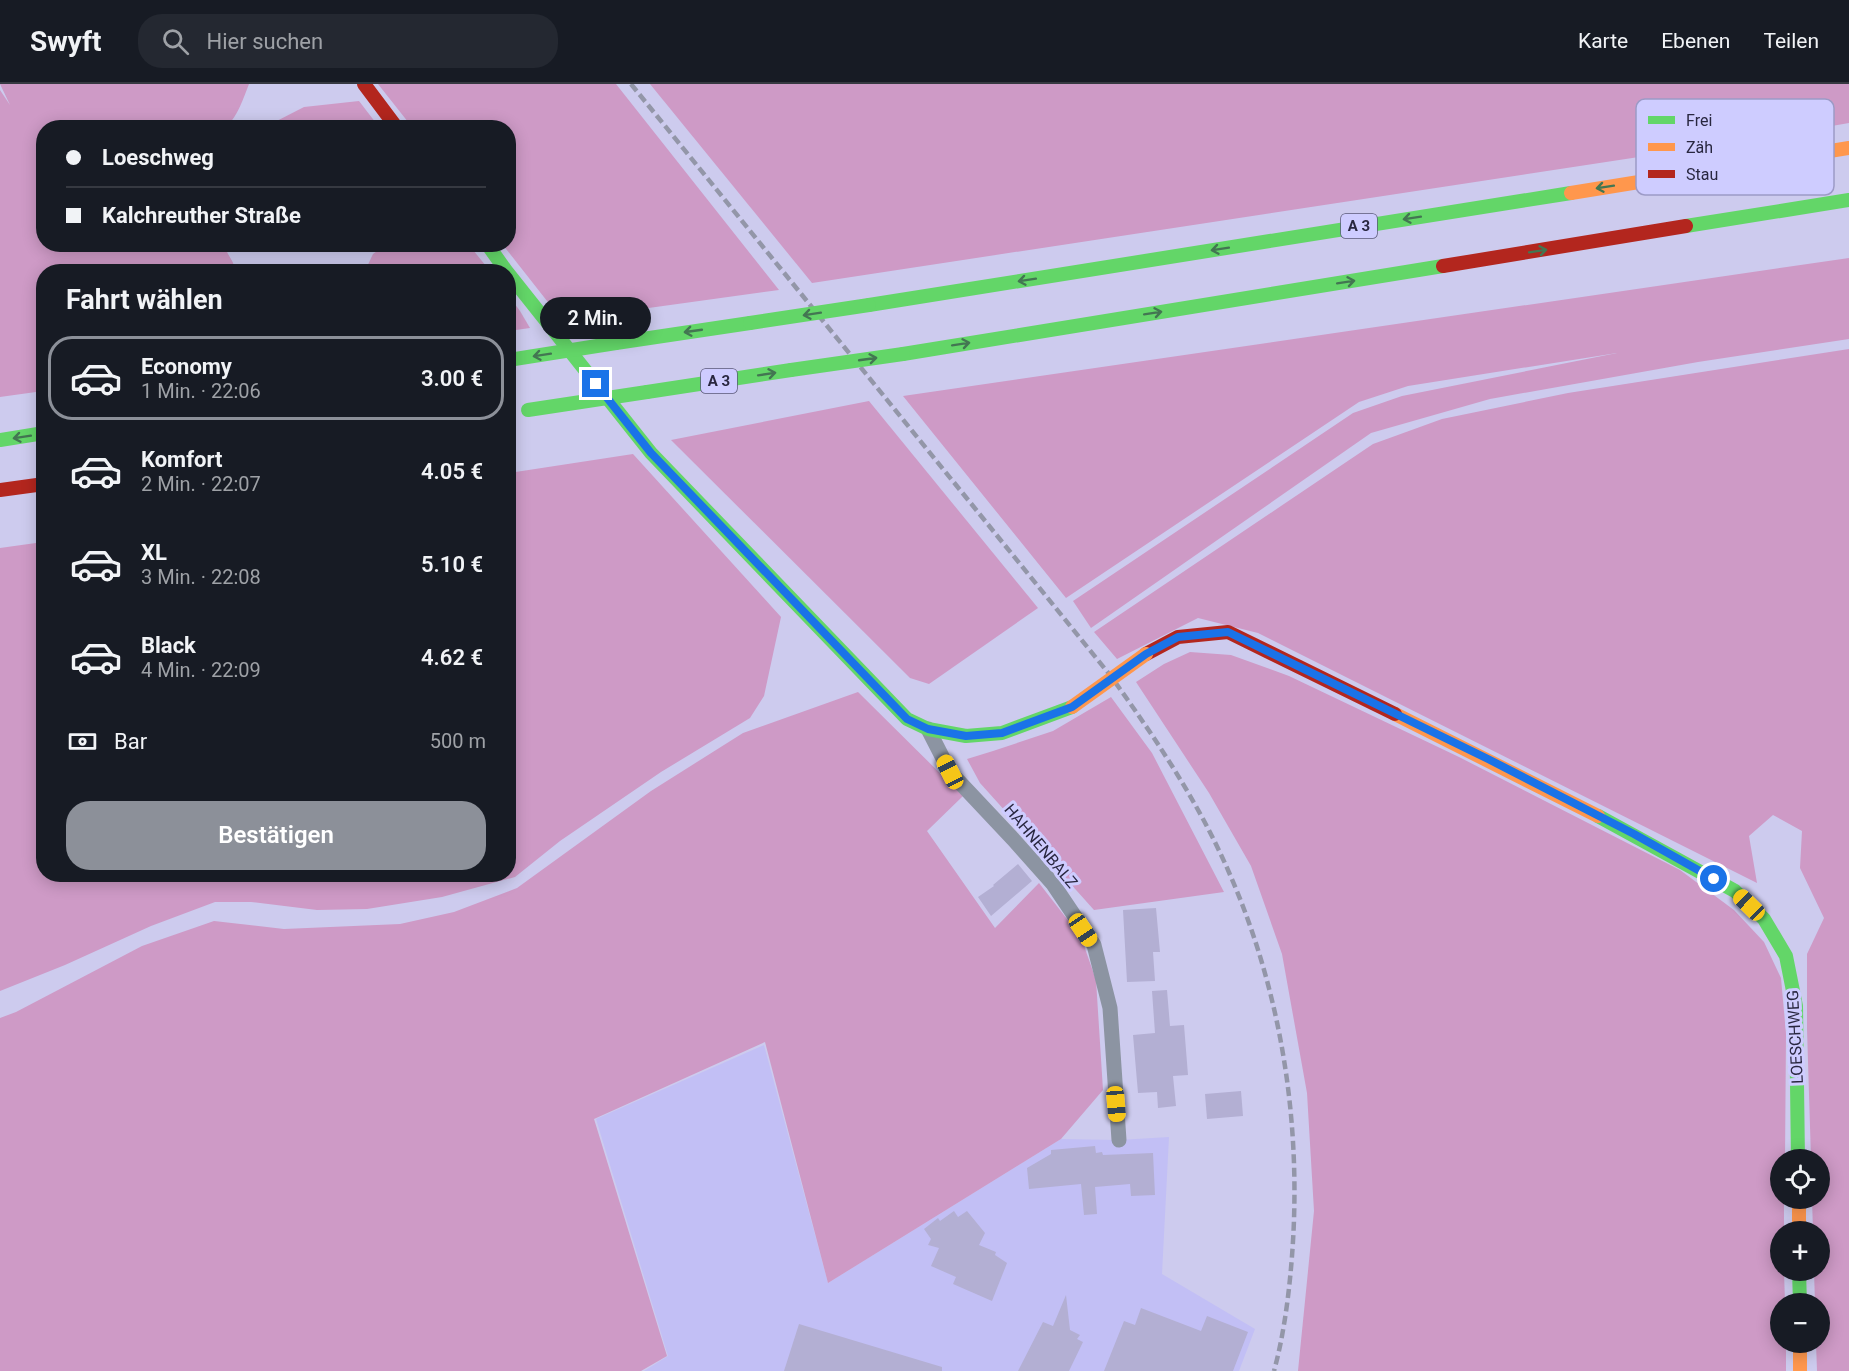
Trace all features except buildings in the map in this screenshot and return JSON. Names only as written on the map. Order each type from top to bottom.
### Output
[{"type":"main road","points":[[364,84],[391,120]]},
{"type":"main road","name":"A 3","points":[[1834,150],[1849,148]]},
{"type":"main road","name":"A 3","points":[[516,359],[869,305],[1636,182]]},
{"type":"main road","name":"A 3","points":[[523,411],[903,354],[1849,200]]},
{"type":"main road","points":[[492,252],[502,264]]},
{"type":"main road","points":[[516,282],[651,453],[907,719],[928,729]]},
{"type":"main road","points":[[0,440],[36,435]]},
{"type":"main road","points":[[0,490],[36,485]]},
{"type":"main road","name":"LOESCHWEG","points":[[928,729],[966,736],[1002,733],[1072,707],[1146,654],[1178,637],[1228,632],[1488,759],[1603,818],[1735,891],[1764,919],[1786,956],[1796,1006],[1798,1149]]},
{"type":"main road","points":[[1800,1353],[1800,1371]]},
{"type":"street","name":"HAHNENBALZ","points":[[928,729],[950,772],[1053,884],[1094,945],[1110,1008],[1119,1140]]},
{"type":"shaded area","points":[[0,84],[249,84],[232,120],[36,120],[36,252],[227,252],[234,264],[36,264],[36,392],[0,397],[0,90],[10,105]]},
{"type":"shaded area","points":[[378,84],[616,84],[779,290],[562,320],[509,252],[516,252],[516,120],[406,120]]},
{"type":"shaded area","points":[[650,84],[1849,84],[1849,123],[1834,126],[1834,99],[1636,99],[1636,157],[812,283]]},
{"type":"shaded area","points":[[359,101],[374,120],[279,120],[304,107]]},
{"type":"shaded area","points":[[376,252],[475,252],[484,264],[368,264]]},
{"type":"shaded area","points":[[1849,258],[1849,339],[1698,362],[1490,399],[1371,433],[1091,628],[1073,601],[1353,413],[1402,396],[1617,353],[1408,386],[1359,402],[1066,598],[903,396]]},
{"type":"shaded area","points":[[516,306],[520,311],[530,328],[516,330]]},
{"type":"shaded area","points":[[1849,349],[1849,1371],[1817,1371],[1816,1353],[1830,1353],[1830,1293],[1815,1293],[1814,1281],[1830,1281],[1830,1221],[1813,1221],[1812,1209],[1830,1209],[1830,1149],[1811,1149],[1807,954],[1824,918],[1800,868],[1802,831],[1773,815],[1749,836],[1757,883],[1258,633],[1198,618],[1117,659],[1094,632],[1373,444],[1442,419],[1568,393]]},
{"type":"shaded area","points":[[869,401],[1038,608],[929,684],[910,678],[671,440]]},
{"type":"shaded area","points":[[633,454],[781,617],[764,696],[750,718],[661,772],[560,841],[516,876],[516,472]]},
{"type":"shaded area","points":[[36,543],[36,882],[497,882],[442,897],[367,909],[317,910],[251,902],[215,902],[151,926],[65,965],[0,991],[0,548]]},
{"type":"shaded area","points":[[1190,652],[1231,655],[1289,676],[1459,757],[1680,870],[1734,910],[1764,942],[1781,978],[1786,1034],[1785,1149],[1770,1149],[1770,1209],[1784,1209],[1784,1221],[1770,1221],[1770,1281],[1784,1281],[1785,1293],[1770,1293],[1770,1353],[1786,1353],[1786,1371],[1298,1371],[1314,1211],[1307,1093],[1282,954],[1251,866],[1209,793],[1136,682],[1164,664]]},
{"type":"shaded area","points":[[858,692],[963,796],[927,831],[995,928],[1039,883],[1081,937],[1096,980],[1103,1090],[1061,1139],[828,1283],[765,1042],[594,1119],[667,1356],[641,1371],[0,1371],[0,1018],[16,1012],[142,946],[214,921],[284,929],[400,924],[454,912],[517,888],[651,791],[743,733]]},
{"type":"shaded area","points":[[1111,697],[1152,753],[1224,892],[1094,910],[980,783],[967,759],[1053,731]]},
{"type":"shaded area","points":[[764,1045],[828,1283],[1061,1139],[1119,1140],[1169,1137],[1162,1274],[1255,1329],[1239,1371],[644,1371],[668,1356],[596,1119]]},
{"type":"railway","points":[[631,84],[1110,675],[1176,773],[1219,850],[1249,924],[1264,971],[1276,1020],[1291,1118],[1294,1168],[1291,1268],[1285,1320],[1274,1371]]},
{"type":"traffic: fast","points":[[869,305],[1571,193]]},
{"type":"traffic: fast","points":[[1686,226],[1849,200]]},
{"type":"traffic: fast","points":[[493,252],[501,264]]},
{"type":"traffic: fast","points":[[903,354],[1443,266]]},
{"type":"traffic: fast","points":[[516,283],[651,453],[907,719],[928,729],[966,736],[1002,733],[1072,707]]},
{"type":"traffic: fast","points":[[750,323],[869,305]]},
{"type":"traffic: fast","points":[[616,343],[750,323]]},
{"type":"traffic: fast","points":[[516,359],[616,343]]},
{"type":"traffic: fast","points":[[791,370],[903,354]]},
{"type":"traffic: fast","points":[[647,392],[791,370]]},
{"type":"traffic: fast","points":[[528,410],[647,392]]},
{"type":"traffic: fast","points":[[0,440],[36,434]]},
{"type":"traffic: fast","points":[[1598,816],[1735,891],[1764,919],[1786,956],[1796,1006],[1798,1149]]},
{"type":"traffic: fast","points":[[1799,1281],[1800,1293]]},
{"type":"traffic: slow","points":[[1834,150],[1849,148]]},
{"type":"traffic: slow","points":[[1571,193],[1636,182]]},
{"type":"traffic: slow","points":[[1072,707],[1146,654]]},
{"type":"traffic: slow","points":[[1395,714],[1598,816]]},
{"type":"traffic: slow","points":[[1799,1209],[1799,1221]]},
{"type":"traffic: slow","points":[[1800,1353],[1800,1371]]},
{"type":"traffic: jam","points":[[364,84],[391,120]]},
{"type":"traffic: jam","points":[[1443,266],[1686,226]]},
{"type":"traffic: jam","points":[[0,490],[36,485]]},
{"type":"traffic: jam","points":[[1146,654],[1178,637],[1228,632],[1395,714]]},
{"type":"route","points":[[596,384],[651,453],[801,610],[907,719],[928,729],[966,736],[1002,733],[1030,724],[1072,707],[1146,654],[1178,637],[1228,632],[1488,759],[1634,834],[1714,879]]}]
